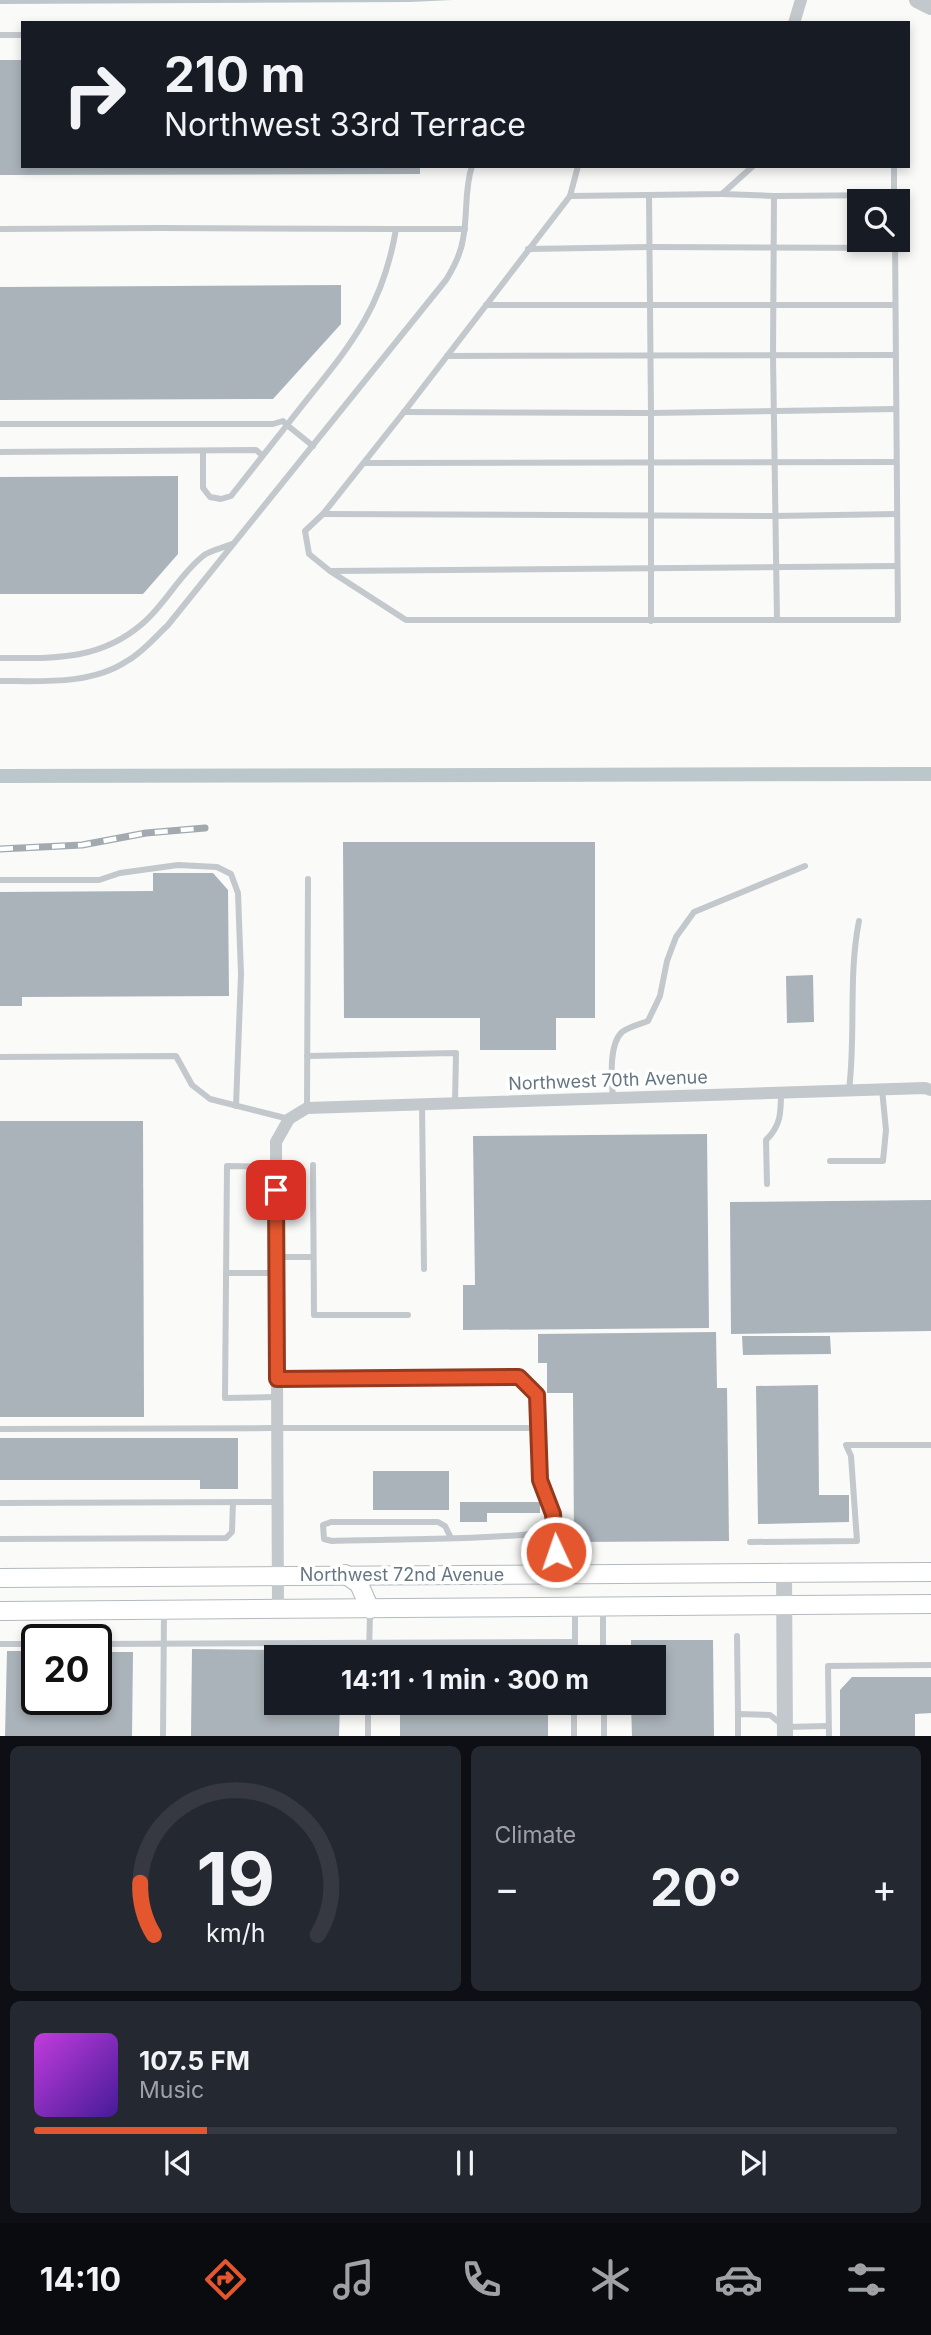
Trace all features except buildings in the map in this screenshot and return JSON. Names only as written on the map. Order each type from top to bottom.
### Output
[{"type":"main road","name":"Northwest 72nd Avenue","points":[[0,1578],[278,1574],[931,1572]]},
{"type":"main road","points":[[345,1574],[359,1584],[370,1609]]},
{"type":"main road","name":"Northwest 72nd Avenue","points":[[0,1611],[931,1604]]},
{"type":"street","points":[[795,21],[801,0]]},
{"type":"street","points":[[917,0],[931,7]]},
{"type":"street","name":"Northwest 70th Avenue","points":[[289,1119],[307,1108],[882,1089],[931,1090]]},
{"type":"street","points":[[278,1610],[276,1142],[289,1119]]},
{"type":"street","points":[[784,1571],[785,1732]]},
{"type":"lane","points":[[0,35],[21,35]]},
{"type":"lane","points":[[0,681],[62,681],[104,673],[126,662],[168,625],[439,289],[457,260],[465,229],[466,190],[472,168]]},
{"type":"lane","points":[[577,168],[570,196],[364,463],[305,531],[309,554],[330,571],[406,620],[898,620],[895,252]]},
{"type":"lane","points":[[722,194],[751,168]]},
{"type":"lane","points":[[894,168],[894,189]]},
{"type":"lane","points":[[570,196],[722,194],[847,197]]},
{"type":"lane","points":[[649,195],[651,621]]},
{"type":"lane","points":[[774,196],[773,356],[777,620]]},
{"type":"lane","points":[[0,229],[465,229]]},
{"type":"lane","points":[[203,451],[205,494],[215,498],[231,496],[364,323],[384,279],[396,229]]},
{"type":"lane","points":[[528,249],[847,248]]},
{"type":"lane","points":[[486,305],[895,304]]},
{"type":"lane","points":[[447,356],[896,355]]},
{"type":"lane","points":[[404,412],[651,413],[896,409]]},
{"type":"lane","points":[[0,424],[273,424],[283,421],[313,446]]},
{"type":"lane","points":[[0,452],[256,450],[262,455]]},
{"type":"lane","points":[[364,463],[896,462]]},
{"type":"lane","points":[[323,513],[650,516],[897,514]]},
{"type":"lane","points":[[0,658],[62,658],[85,654],[110,644],[143,624],[204,555],[234,544]]},
{"type":"lane","points":[[330,571],[897,566]]},
{"type":"lane","points":[[0,880],[99,880],[120,873],[178,865],[217,867],[230,874],[238,893],[241,974],[236,1105]]},
{"type":"lane","points":[[613,1098],[612,1067],[616,1040],[623,1031],[648,1021],[660,996],[667,961],[676,936],[694,912],[805,866]]},
{"type":"lane","points":[[307,1108],[308,879]]},
{"type":"lane","points":[[849,1090],[854,1047],[855,944],[859,921]]},
{"type":"lane","points":[[307,1056],[456,1053],[455,1103]]},
{"type":"lane","points":[[0,1057],[176,1056],[185,1076],[199,1092],[210,1099],[289,1119]]},
{"type":"lane","points":[[830,1161],[883,1161],[886,1130],[882,1089]]},
{"type":"lane","points":[[767,1184],[766,1140],[774,1132],[781,1115],[781,1092]]},
{"type":"lane","points":[[422,1104],[424,1269]]},
{"type":"lane","points":[[313,1165],[314,1315],[408,1315]]},
{"type":"lane","points":[[276,1167],[227,1166],[225,1398],[277,1397]]},
{"type":"lane","points":[[276,1257],[313,1257]]},
{"type":"lane","points":[[226,1273],[276,1273]]},
{"type":"lane","points":[[277,1379],[519,1377],[537,1395],[540,1480],[553,1514],[557,1573]]},
{"type":"lane","points":[[0,1429],[539,1428]]},
{"type":"lane","points":[[750,1542],[857,1541],[851,1456],[846,1445],[931,1445]]},
{"type":"lane","points":[[0,1539],[226,1538],[232,1532],[233,1502]]},
{"type":"lane","points":[[0,1503],[278,1502]]},
{"type":"lane","points":[[451,1538],[445,1526],[438,1522],[331,1522],[323,1525],[324,1539],[332,1541],[451,1538],[521,1536],[554,1532]]},
{"type":"lane","points":[[603,1607],[603,1645]]},
{"type":"lane","points":[[112,1644],[575,1642],[575,1608]]},
{"type":"lane","points":[[369,1642],[370,1609]]},
{"type":"lane","points":[[163,1736],[164,1610]]},
{"type":"lane","points":[[737,1636],[738,1736]]},
{"type":"lane","points":[[0,1644],[21,1644]]},
{"type":"lane","points":[[828,1736],[828,1666],[931,1665]]},
{"type":"lane","points":[[738,1714],[770,1715],[785,1732],[828,1726]]},
{"type":"lane","points":[[368,1715],[368,1736]]},
{"type":"lane","points":[[574,1715],[574,1736]]},
{"type":"lane","points":[[604,1715],[604,1736]]},
{"type":"shaded area","points":[[0,0],[452,0],[0,4]]},
{"type":"waterway","points":[[0,776],[931,774]]},
{"type":"railway","points":[[0,849],[82,845],[146,833],[205,828]]},
{"type":"route","points":[[276,1190],[277,1379],[519,1377],[537,1395],[540,1480],[553,1514],[556,1552]]}]
